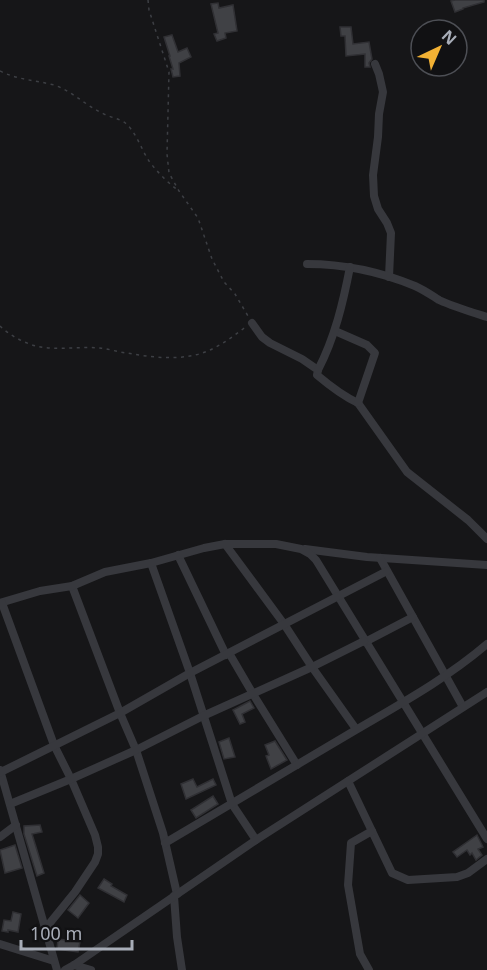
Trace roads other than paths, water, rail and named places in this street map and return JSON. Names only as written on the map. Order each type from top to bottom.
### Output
[{"type":"street","points":[[375,64],[383,92],[373,175],[374,196],[391,233],[389,277]]},
{"type":"street","points":[[307,264],[350,267],[389,277],[419,287],[454,306],[487,317]]},
{"type":"street","points":[[350,267],[335,331],[317,375],[348,399],[358,403],[407,472],[468,520],[487,539]]},
{"type":"street","points":[[252,323],[261,337],[318,370]]},
{"type":"street","points":[[335,331],[367,345],[375,353],[358,403]]},
{"type":"street","points":[[225,544],[357,729]]},
{"type":"street","points":[[45,929],[75,892],[98,854],[95,835],[54,745],[1,603],[40,591],[72,586],[105,572],[225,544],[276,544],[380,558],[487,565]]},
{"type":"street","points":[[301,549],[316,560],[487,839]]},
{"type":"street","points":[[178,555],[228,654],[297,765]]},
{"type":"street","points":[[380,558],[463,707]]},
{"type":"street","points":[[151,563],[232,804],[256,840]]},
{"type":"street","points":[[57,970],[0,771],[120,713],[387,571]]},
{"type":"street","points":[[72,586],[136,750],[165,843],[175,895],[177,937],[182,970]]},
{"type":"street","points":[[10,804],[136,750],[413,617]]},
{"type":"street","points":[[165,843],[403,703],[446,676],[487,644]]},
{"type":"street","points":[[65,970],[256,840],[487,692]]},
{"type":"street","points":[[348,781],[390,872],[396,876],[408,880],[457,877],[468,873],[487,859]]},
{"type":"street","points":[[0,837],[16,825]]},
{"type":"street","points":[[369,970],[360,954],[348,885],[351,843],[372,831]]},
{"type":"street","points":[[0,944],[54,961]]},
{"type":"street","points":[[74,965],[91,970]]}]
